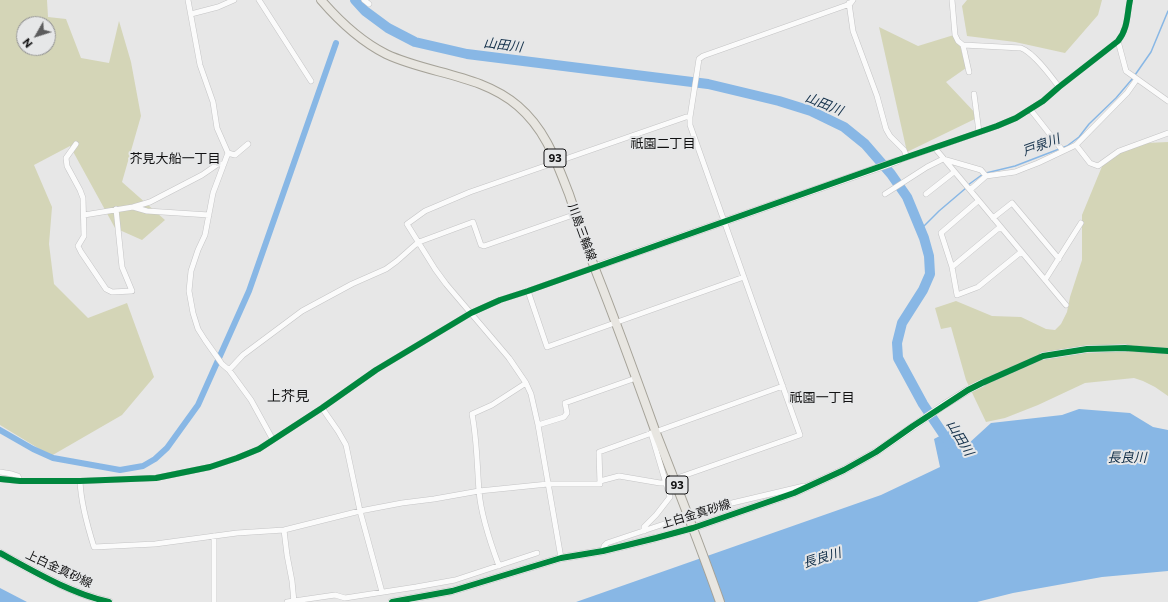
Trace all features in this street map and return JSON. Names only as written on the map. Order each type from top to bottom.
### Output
[{"type":"main road","name":"川島三輪線","points":[[321,0],[349,29],[366,42],[386,54],[404,61],[468,80],[502,95],[518,106],[532,120],[547,141],[576,214],[616,323],[636,378],[653,432],[693,528],[720,602]]},
{"type":"main road","points":[[595,267],[897,161]]},
{"type":"main road","points":[[1043,356],[1087,349],[1125,348]]},
{"type":"main road","name":"上白金真砂線","points":[[392,602],[452,591],[561,558],[621,548],[693,528],[780,498],[844,470],[876,452],[944,405],[982,383]]},
{"type":"main road","name":"上白金真砂線","points":[[0,553],[54,582],[109,602]]},
{"type":"street","points":[[188,0],[200,65],[213,102],[217,128],[228,153],[213,193],[205,235],[191,271],[189,291],[193,313],[198,329],[204,340],[251,400],[273,440]]},
{"type":"street","points":[[191,14],[218,7],[234,0]]},
{"type":"street","points":[[258,0],[311,81]]},
{"type":"street","points":[[364,0],[369,4]]},
{"type":"street","points":[[952,0],[955,36],[958,41],[963,45],[1020,48],[1026,50],[1046,70],[1059,87]]},
{"type":"street","points":[[897,161],[907,156],[997,126],[1016,118],[1043,101],[1118,41],[1123,35],[1126,27],[1130,0]]},
{"type":"street","points":[[680,477],[800,435],[690,125],[699,59],[703,56],[850,2],[853,31],[877,96],[886,129],[890,136],[904,150],[907,156]]},
{"type":"street","points":[[1118,41],[1126,71],[1168,101]]},
{"type":"street","points":[[963,45],[969,72]]},
{"type":"street","points":[[887,192],[943,159],[985,174],[1015,172],[1076,145],[1127,93],[1134,77]]},
{"type":"street","points":[[974,94],[979,132]]},
{"type":"street","points":[[1030,109],[1063,151]]},
{"type":"street","points":[[561,558],[538,426],[531,394],[526,383],[505,352],[442,279],[407,224],[425,211],[470,192],[686,117],[690,117]]},
{"type":"street","points":[[1076,145],[1090,163],[1098,166],[1119,151],[1168,133]]},
{"type":"street","points":[[76,144],[66,158],[67,166],[83,198],[84,236],[78,246],[106,289],[112,292],[132,292],[122,266],[116,209]]},
{"type":"street","points":[[228,153],[235,155],[248,144]]},
{"type":"street","points":[[934,147],[1066,305]]},
{"type":"street","points":[[84,215],[133,207],[150,202],[202,176],[218,164],[224,164]]},
{"type":"street","points":[[926,194],[954,172]]},
{"type":"street","points":[[967,187],[985,174]]},
{"type":"street","points":[[978,201],[941,233],[952,267],[957,296],[978,287],[1021,252]]},
{"type":"street","points":[[993,218],[1012,203],[1059,259]]},
{"type":"street","points":[[133,207],[147,211],[209,215]]},
{"type":"street","points":[[229,370],[243,355],[302,311],[352,284],[386,268],[397,261],[419,242],[473,222],[481,245],[484,246],[576,214]]},
{"type":"street","points":[[1046,280],[1081,223]]},
{"type":"street","points":[[952,267],[1000,227]]},
{"type":"street","points":[[0,479],[20,481],[80,481],[156,478],[210,467],[237,458],[259,449],[322,408],[376,370],[470,313],[500,300],[595,267]]},
{"type":"street","points":[[528,291],[547,347],[744,277]]},
{"type":"street","points":[[538,426],[564,417],[567,413],[565,403],[636,378]]},
{"type":"street","points":[[499,566],[492,547],[479,491],[478,453],[472,414],[492,405],[526,383]]},
{"type":"street","points":[[600,481],[599,452],[783,386]]},
{"type":"street","points":[[322,408],[346,445],[360,511],[382,592]]},
{"type":"street","points":[[644,531],[644,527],[656,516],[670,497],[653,432]]},
{"type":"street","points":[[0,472],[18,476],[20,481]]},
{"type":"street","points":[[80,481],[86,523],[94,547],[156,544],[237,533],[284,530],[402,502],[434,499],[479,491],[548,484],[600,484],[600,481],[619,476],[660,483],[666,482]]},
{"type":"street","points":[[694,514],[732,502],[821,481]]},
{"type":"street","points":[[603,551],[604,546],[607,543],[682,518]]},
{"type":"street","points":[[284,530],[294,602]]},
{"type":"street","points":[[214,536],[214,602]]},
{"type":"street","points":[[287,602],[335,595],[345,598],[431,585],[455,580],[537,553]]},
{"type":"green space","points":[[0,0],[47,0],[48,16],[16,16],[16,56],[56,56],[56,18],[66,19],[81,58],[109,63],[119,21],[131,62],[141,116],[122,182],[165,220],[142,240],[115,228],[70,146],[34,165],[52,207],[49,244],[54,284],[88,318],[127,303],[154,377],[122,415],[51,456],[0,425]]},
{"type":"green space","points":[[967,0],[1102,0],[1098,15],[1065,53],[1015,42],[967,36],[962,6]]},
{"type":"green space","points":[[879,27],[918,46],[957,34],[966,68],[946,82],[979,117],[907,152]]},
{"type":"green space","points":[[1168,142],[1168,396],[1155,387],[1134,378],[1085,383],[1038,405],[1005,418],[986,422],[966,380],[951,327],[941,329],[935,308],[956,301],[992,316],[1021,317],[1046,329],[1055,330],[1061,324],[1067,312],[1070,297],[1082,260],[1082,215],[1103,164],[1119,151],[1147,143]]},
{"type":"water","name":"長良川","points":[[1079,409],[1130,413],[1153,427],[1168,430],[1168,571],[1102,577],[1013,593],[977,602],[576,602],[881,495],[940,467],[934,439],[951,430],[968,444],[991,423],[1062,415]]},
{"type":"water","points":[[0,588],[27,602],[0,602]]},
{"type":"waterway","name":"山田川","points":[[355,0],[365,11],[388,28],[415,42],[467,54],[708,84],[779,101],[811,111],[844,127],[865,144],[891,174],[907,197],[924,238],[929,256],[930,274],[923,290],[902,323],[897,343],[898,358],[923,404],[950,444]]},
{"type":"waterway","name":"戸泉川","points":[[1135,75],[1151,52],[1168,11]]},
{"type":"waterway","points":[[0,430],[33,449],[53,458],[120,470],[143,466],[155,459],[167,448],[198,405],[249,291],[336,43]]},
{"type":"waterway","name":"戸泉川","points":[[986,173],[1015,166],[1067,146],[1079,137],[1089,124],[1116,98],[1133,78]]},
{"type":"waterway","name":"戸泉川","points":[[968,185],[983,174]]},
{"type":"waterway","name":"戸泉川","points":[[921,229],[966,188]]},
{"type":"tunnel","points":[[1125,348],[1168,351]]},
{"type":"tunnel","points":[[982,383],[1043,356]]},
{"type":"cycle path","points":[[0,479],[20,481],[80,481],[156,478],[210,467],[259,449],[322,408],[376,370],[471,313],[500,300],[997,126],[1016,118],[1043,101],[1118,41],[1124,32],[1130,0]]},
{"type":"cycle path","points":[[392,602],[452,591],[561,558],[603,551],[693,528],[794,493],[844,470],[876,452],[968,390],[1043,356],[1087,349],[1125,348],[1168,351]]},
{"type":"cycle path","points":[[0,553],[67,588],[109,602]]},
{"type":"district","name":"祇園二丁目","points":[[663,144]]},
{"type":"district","name":"芥見大船一丁目","points":[[175,159]]},
{"type":"district","name":"上芥見","points":[[288,396]]},
{"type":"district","name":"祇園一丁目","points":[[822,398]]}]
